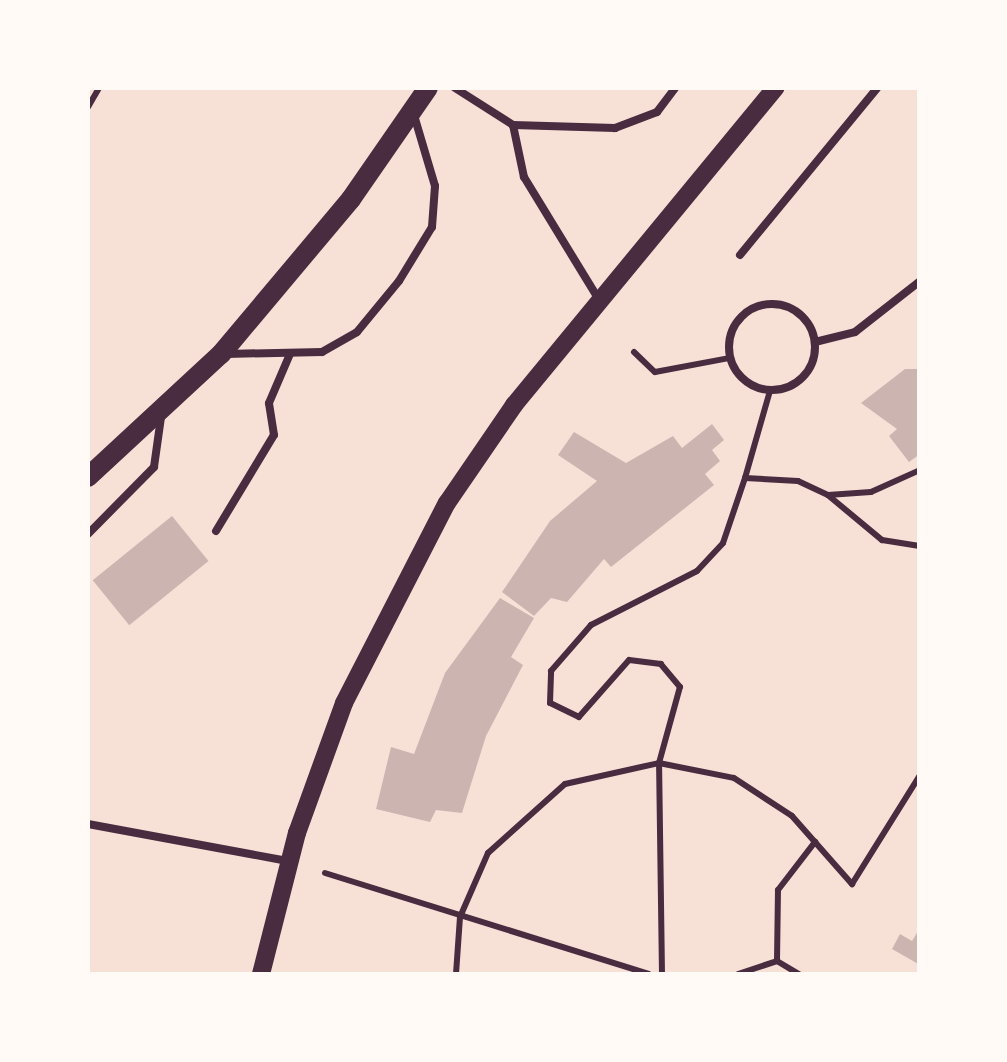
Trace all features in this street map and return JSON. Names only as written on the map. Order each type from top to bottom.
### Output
[{"type":"main road","points":[[88,477],[221,354],[428,88]]},
{"type":"street","points":[[261,974],[288,862],[393,597],[514,405],[774,88]]},
{"type":"lane","points":[[454,88],[513,124],[615,128],[657,112],[674,88]]},
{"type":"lane","points":[[740,255],[877,88]]},
{"type":"lane","points":[[221,354],[322,352],[357,332],[432,227],[435,186],[412,111]]},
{"type":"lane","points":[[513,124],[524,176],[601,302]]},
{"type":"lane","points":[[815,342],[855,332],[920,281]]},
{"type":"lane","points":[[764,304],[792,308],[815,342],[798,382],[770,391],[744,381],[729,358],[732,330],[764,304]]},
{"type":"lane","points":[[216,531],[274,435],[269,402],[290,354]]},
{"type":"lane","points":[[88,534],[154,467],[162,412]]},
{"type":"lane","points":[[88,824],[288,862]]},
{"type":"path","points":[[88,107],[99,88]]},
{"type":"path","points":[[634,352],[655,372],[729,358]]},
{"type":"path","points":[[662,974],[659,763],[682,704],[673,674],[629,660],[605,680],[594,710],[579,717],[550,703],[551,671],[591,625],[697,571],[723,543],[770,391]]},
{"type":"path","points":[[828,495],[872,492],[920,470]]},
{"type":"path","points":[[746,478],[798,481],[828,495],[882,540],[920,546]]},
{"type":"path","points":[[456,974],[460,917],[488,853],[536,803],[598,771],[659,763],[734,778],[814,842],[852,884],[920,775]]},
{"type":"path","points":[[777,961],[778,890],[814,842]]},
{"type":"path","points":[[325,872],[649,974]]},
{"type":"path","points":[[738,974],[777,961]]},
{"type":"path","points":[[777,961],[798,974]]},
{"type":"building","points":[[905,369],[920,369],[920,454],[909,462],[889,436],[897,429],[861,403]]},
{"type":"building","points":[[712,424],[724,440],[712,450],[720,461],[705,474],[714,485],[611,567],[604,559],[567,602],[551,598],[534,616],[502,592],[550,521],[597,481],[558,455],[574,432],[626,463],[673,436],[682,448]]},
{"type":"building","points":[[172,516],[209,561],[129,625],[93,580]]},
{"type":"building","points":[[500,598],[534,618],[511,657],[523,665],[486,736],[462,813],[436,810],[430,822],[376,809],[391,747],[414,754],[445,673]]},
{"type":"building","points":[[920,928],[920,965],[892,949],[900,934],[912,941]]}]
